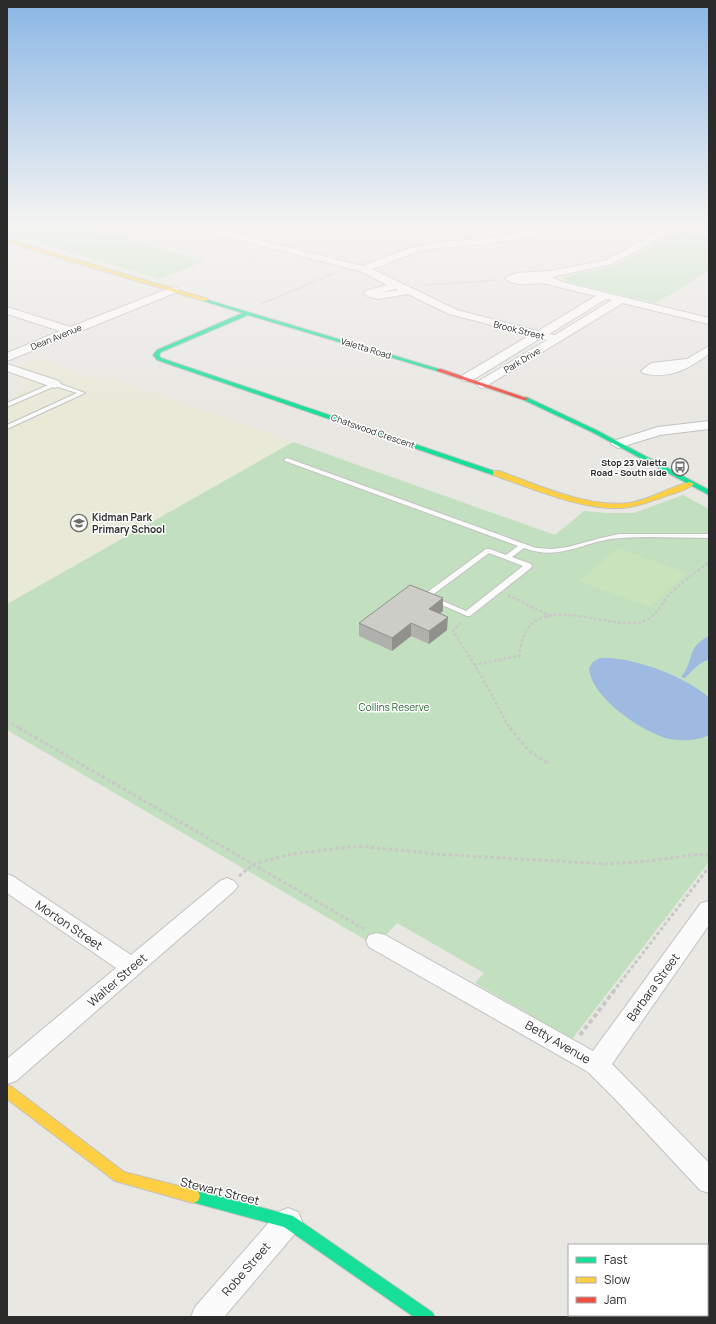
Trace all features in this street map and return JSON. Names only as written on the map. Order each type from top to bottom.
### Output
[{"type":"street","name":"Valetta Road","points":[[159,286],[483,384],[555,412],[709,493]]},
{"type":"street","name":"Brook Street","points":[[398,286],[453,312],[556,339]]},
{"type":"street","points":[[576,286],[605,295],[709,321]]},
{"type":"street","name":"Dean Avenue","points":[[7,358],[12,354],[173,290]]},
{"type":"street","name":"Park Drive","points":[[467,378],[605,295]]},
{"type":"street","name":"Park Drive","points":[[483,384],[622,299]]},
{"type":"street","points":[[7,310],[70,331]]},
{"type":"street","name":"Chatswood Crescent","points":[[247,313],[159,351],[156,355],[159,359],[567,497],[602,505],[629,505],[690,484]]},
{"type":"street","points":[[691,362],[709,349]]},
{"type":"street","points":[[7,367],[55,384]]},
{"type":"street","points":[[618,444],[658,431],[709,425]]},
{"type":"street","name":"Morton Street","points":[[7,882],[132,967]]},
{"type":"street","name":"Walter Street","points":[[7,1074],[227,886]]},
{"type":"street","name":"Barbara Street","points":[[597,1064],[709,909]]},
{"type":"street","name":"Betty Avenue","points":[[377,940],[597,1064],[626,1092],[709,1181]]},
{"type":"street","name":"Stewart Street","points":[[7,1091],[120,1177],[288,1221],[427,1317]]},
{"type":"street","name":"Robe Street","points":[[205,1317],[288,1221]]},
{"type":"lane","points":[[7,405],[55,384],[82,393],[7,427]]},
{"type":"lane","points":[[287,460],[535,550],[552,551],[569,549],[603,538],[619,536],[709,536]]},
{"type":"lane","points":[[508,557],[523,546]]},
{"type":"lane","points":[[488,550],[508,557],[528,566],[467,614],[426,596],[488,550]]},
{"type":"path","points":[[261,304],[304,286]]},
{"type":"path","points":[[403,288],[430,286]]},
{"type":"path","points":[[474,665],[519,656],[524,635],[529,627],[537,621],[550,616],[564,614],[622,623],[643,622],[652,617],[668,596],[709,562]]},
{"type":"path","points":[[503,593],[533,606],[550,616]]},
{"type":"path","points":[[467,614],[465,619],[454,628],[453,631],[512,732],[528,750],[549,764]]},
{"type":"path","points":[[7,721],[366,929],[377,940]]},
{"type":"path","points":[[254,864],[292,854],[358,846],[436,854],[606,864],[650,861],[699,854],[709,856]]},
{"type":"path","points":[[577,1038],[709,867]]},
{"type":"shaded area","name":"Kidman Park Primary School","points":[[36,358],[98,380],[106,376],[293,442],[7,604],[7,399],[30,388],[9,370]]},
{"type":"green space","points":[[583,286],[685,286],[656,303]]},
{"type":"green space","name":"Collins Reserve","points":[[293,442],[555,535],[584,511],[634,513],[683,495],[709,509],[709,862],[572,1039],[475,983],[484,973],[397,923],[376,946],[7,730],[7,604]]},
{"type":"green space","points":[[618,548],[686,573],[650,607],[579,581]]},
{"type":"water","points":[[709,636],[709,660],[699,665],[685,678],[681,677],[688,666],[696,645]]},
{"type":"water","points":[[600,658],[627,660],[658,669],[699,690],[709,698],[709,735],[689,740],[669,739],[645,729],[632,721],[608,702],[592,679],[589,668],[593,662]]},
{"type":"building","points":[[410,585],[443,598],[429,609],[448,617],[429,631],[411,623],[392,638],[359,623]]},
{"type":"traffic: fast","points":[[206,300],[439,370]]},
{"type":"traffic: fast","points":[[247,313],[159,351],[156,355],[159,359],[496,473]]},
{"type":"traffic: fast","points":[[526,399],[594,431],[709,493]]},
{"type":"traffic: fast","points":[[193,1196],[288,1221],[427,1317]]},
{"type":"traffic: slow","points":[[159,286],[206,300]]},
{"type":"traffic: slow","points":[[496,473],[562,496],[580,501],[614,506],[629,505],[651,499],[690,484]]},
{"type":"traffic: slow","points":[[7,1091],[120,1177],[193,1196]]},
{"type":"traffic: jam","points":[[439,370],[526,399]]},
{"type":"place","name":"Stop 23 Valetta Road - South side","points":[[680,467]]},
{"type":"place","name":"Kidman Park Primary School","points":[[79,523]]}]
